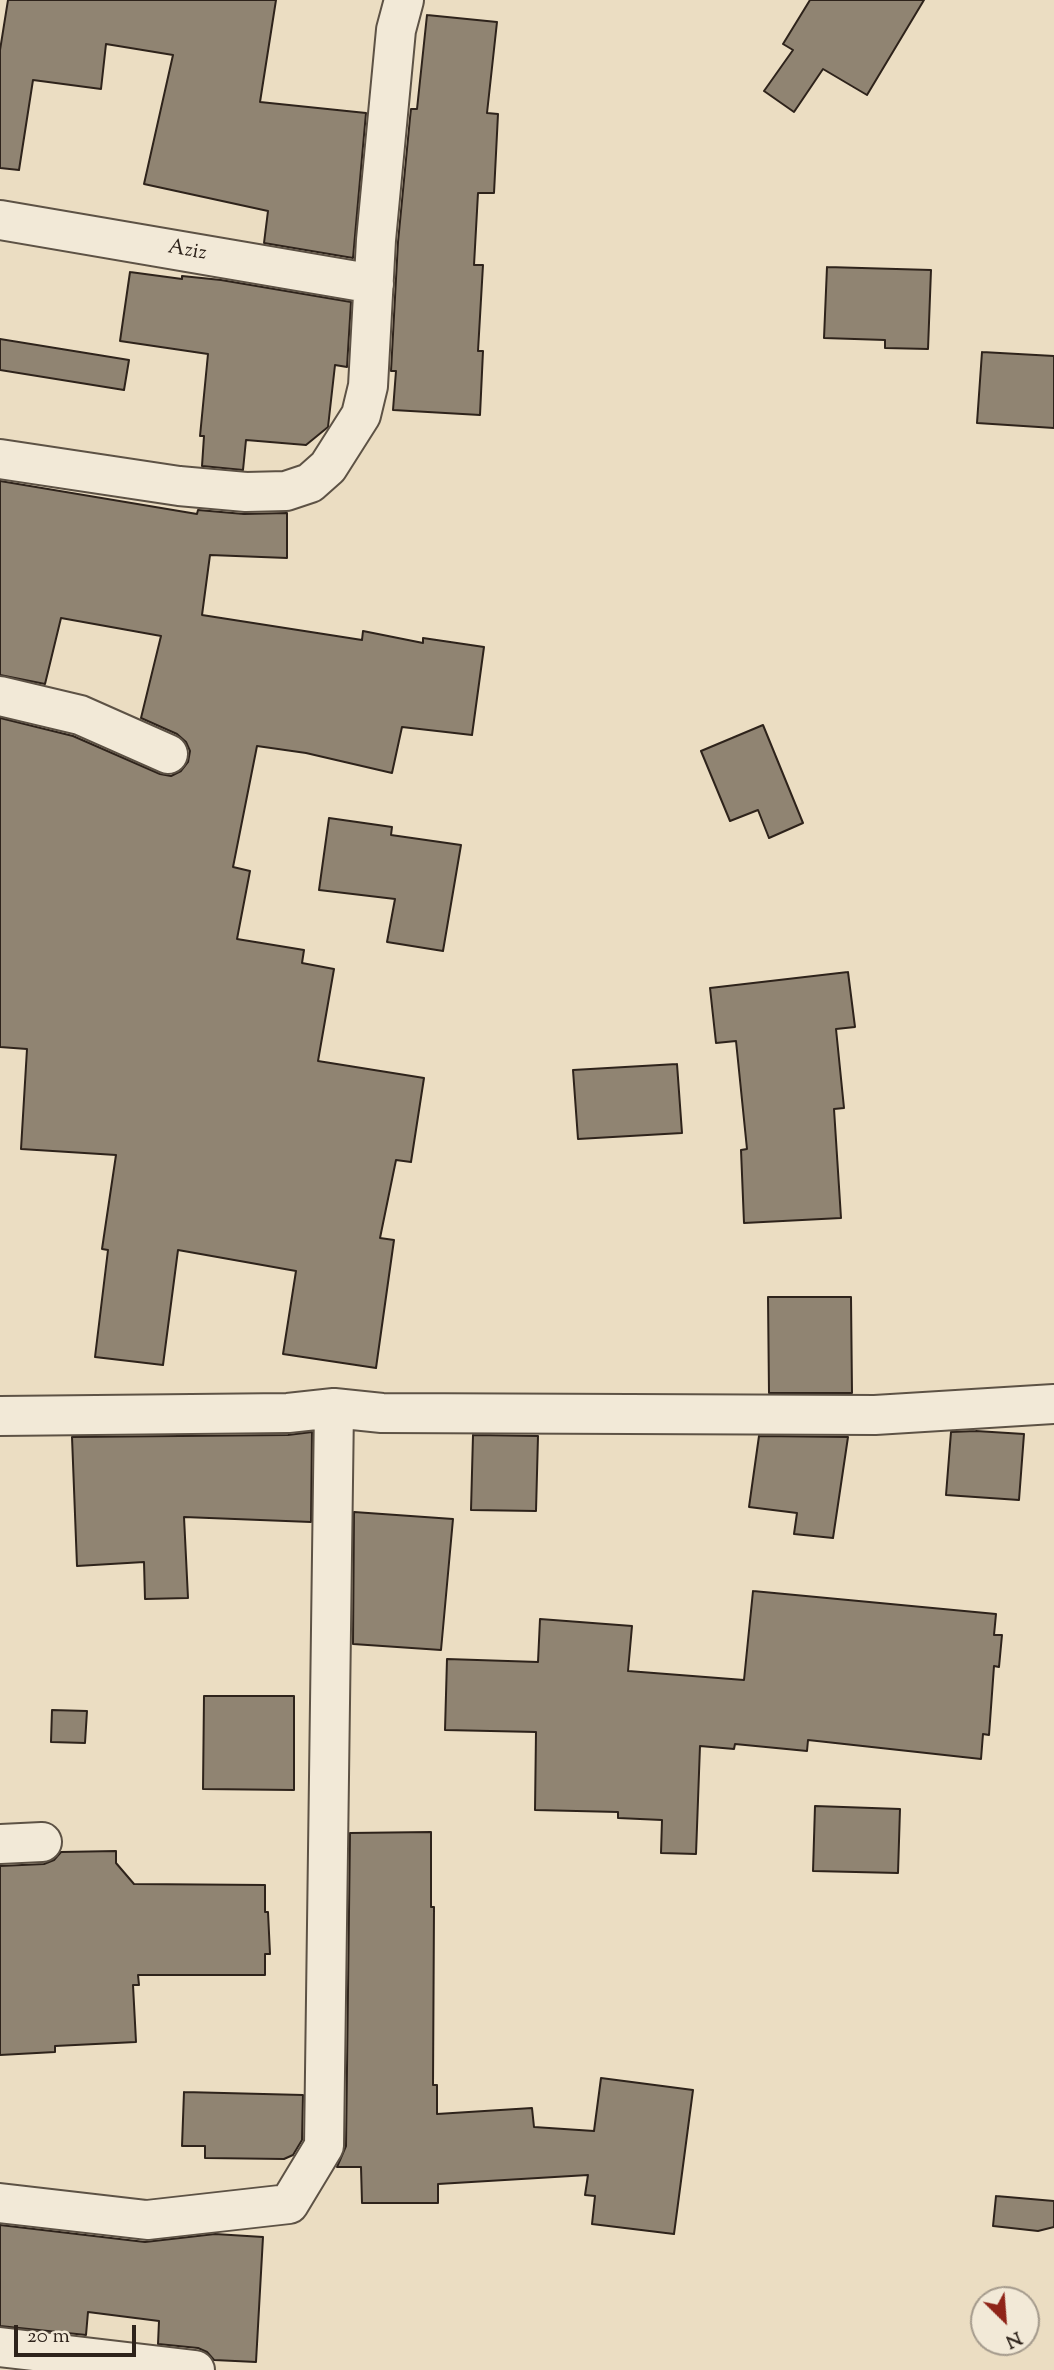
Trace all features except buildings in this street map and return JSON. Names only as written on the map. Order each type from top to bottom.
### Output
[{"type":"street","points":[[0,458],[179,486],[246,492],[286,491],[310,483],[328,467],[361,415],[369,386],[376,240],[396,30],[404,0]]},
{"type":"street","name":"Aziz","points":[[0,220],[374,284]]},
{"type":"street","points":[[0,696],[80,715],[168,754]]},
{"type":"street","points":[[0,1416],[288,1413],[334,1408],[382,1413],[876,1415],[1054,1404]]},
{"type":"street","points":[[0,2203],[147,2220],[289,2204],[324,2146],[334,1408]]},
{"type":"street","points":[[0,1844],[42,1842]]},
{"type":"street","points":[[0,2347],[195,2370]]}]
